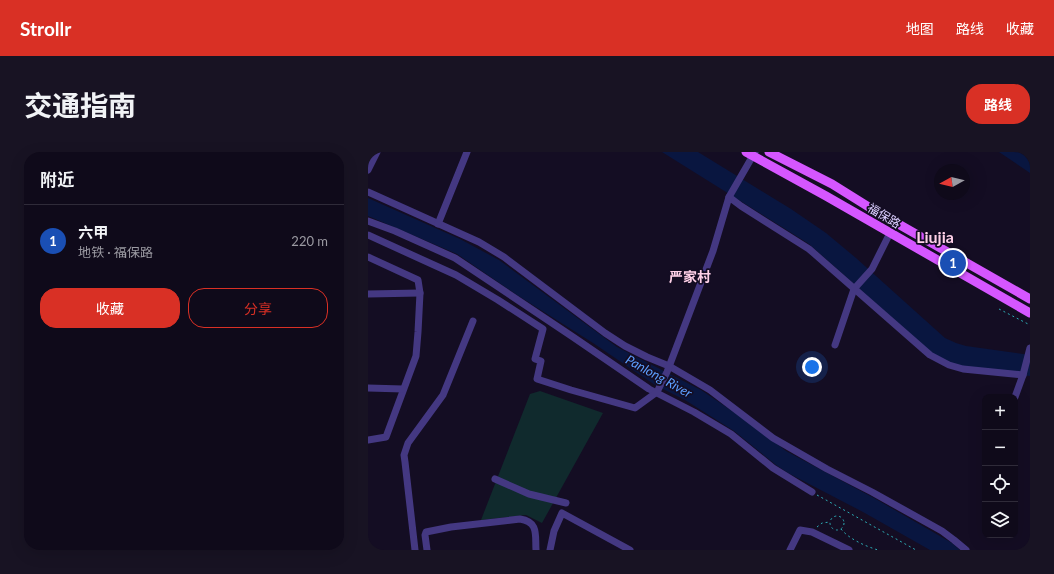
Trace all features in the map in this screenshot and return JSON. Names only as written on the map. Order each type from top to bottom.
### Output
[{"type":"main road","name":"福保路","points":[[769,152],[832,184],[872,209],[1030,299]]},
{"type":"main road","name":"福保路","points":[[751,153],[1030,313]]},
{"type":"street","points":[[368,170],[377,152]]},
{"type":"street","points":[[438,224],[467,152]]},
{"type":"street","points":[[368,235],[456,275],[543,329],[535,358],[541,360],[537,379],[635,408],[657,392],[668,369],[713,251],[730,197],[742,176],[751,153]]},
{"type":"street","points":[[368,192],[479,242],[504,257],[605,333],[668,369],[710,390],[773,438],[826,469],[872,492],[942,531],[966,550]]},
{"type":"street","points":[[730,197],[741,206],[809,249],[930,355],[949,365],[963,369],[1023,376]]},
{"type":"street","points":[[368,221],[395,231],[455,258],[649,389],[694,412],[731,434],[773,468],[812,492]]},
{"type":"street","points":[[835,345],[854,289],[872,269],[890,233]]},
{"type":"street","points":[[368,257],[418,280],[420,293],[416,356],[386,437],[368,440]]},
{"type":"street","points":[[368,294],[420,293]]},
{"type":"street","points":[[415,550],[405,462],[405,449],[443,395],[473,321]]},
{"type":"street","points":[[1016,394],[1023,376],[1029,350]]},
{"type":"street","points":[[368,388],[403,389]]},
{"type":"street","points":[[495,479],[529,494],[566,504]]},
{"type":"street","points":[[550,550],[554,531],[562,514],[630,550]]},
{"type":"street","points":[[427,550],[426,532],[520,519],[527,520],[535,529],[536,550]]},
{"type":"street","points":[[790,550],[800,530],[812,532],[849,550]]},
{"type":"path","points":[[999,309],[1030,325]]},
{"type":"path","points":[[812,492],[916,550]]},
{"type":"path","points":[[812,532],[822,523],[830,522],[834,517],[841,516],[844,522],[841,529]]},
{"type":"path","points":[[830,522],[834,529],[841,529],[846,534],[871,548],[878,550]]},
{"type":"green space","points":[[540,391],[603,413],[542,523],[526,515],[481,520],[530,394]]},
{"type":"water","points":[[662,152],[698,152],[791,209],[826,233],[945,338],[966,346],[1030,355],[1030,376],[955,365],[932,353],[809,244]]},
{"type":"water","points":[[999,152],[1029,152],[1030,173]]},
{"type":"water","name":"Panlong River","points":[[368,198],[460,239],[499,260],[617,347],[701,390],[759,429],[786,451],[874,498],[952,543],[960,550],[930,550],[863,512],[788,473],[734,431],[685,400],[655,385],[457,254],[368,216]]},
{"type":"place","name":"六甲","points":[[953,263]]},
{"type":"district","name":"Liujia","points":[[935,237]]},
{"type":"district","name":"严家村","points":[[690,277]]}]
